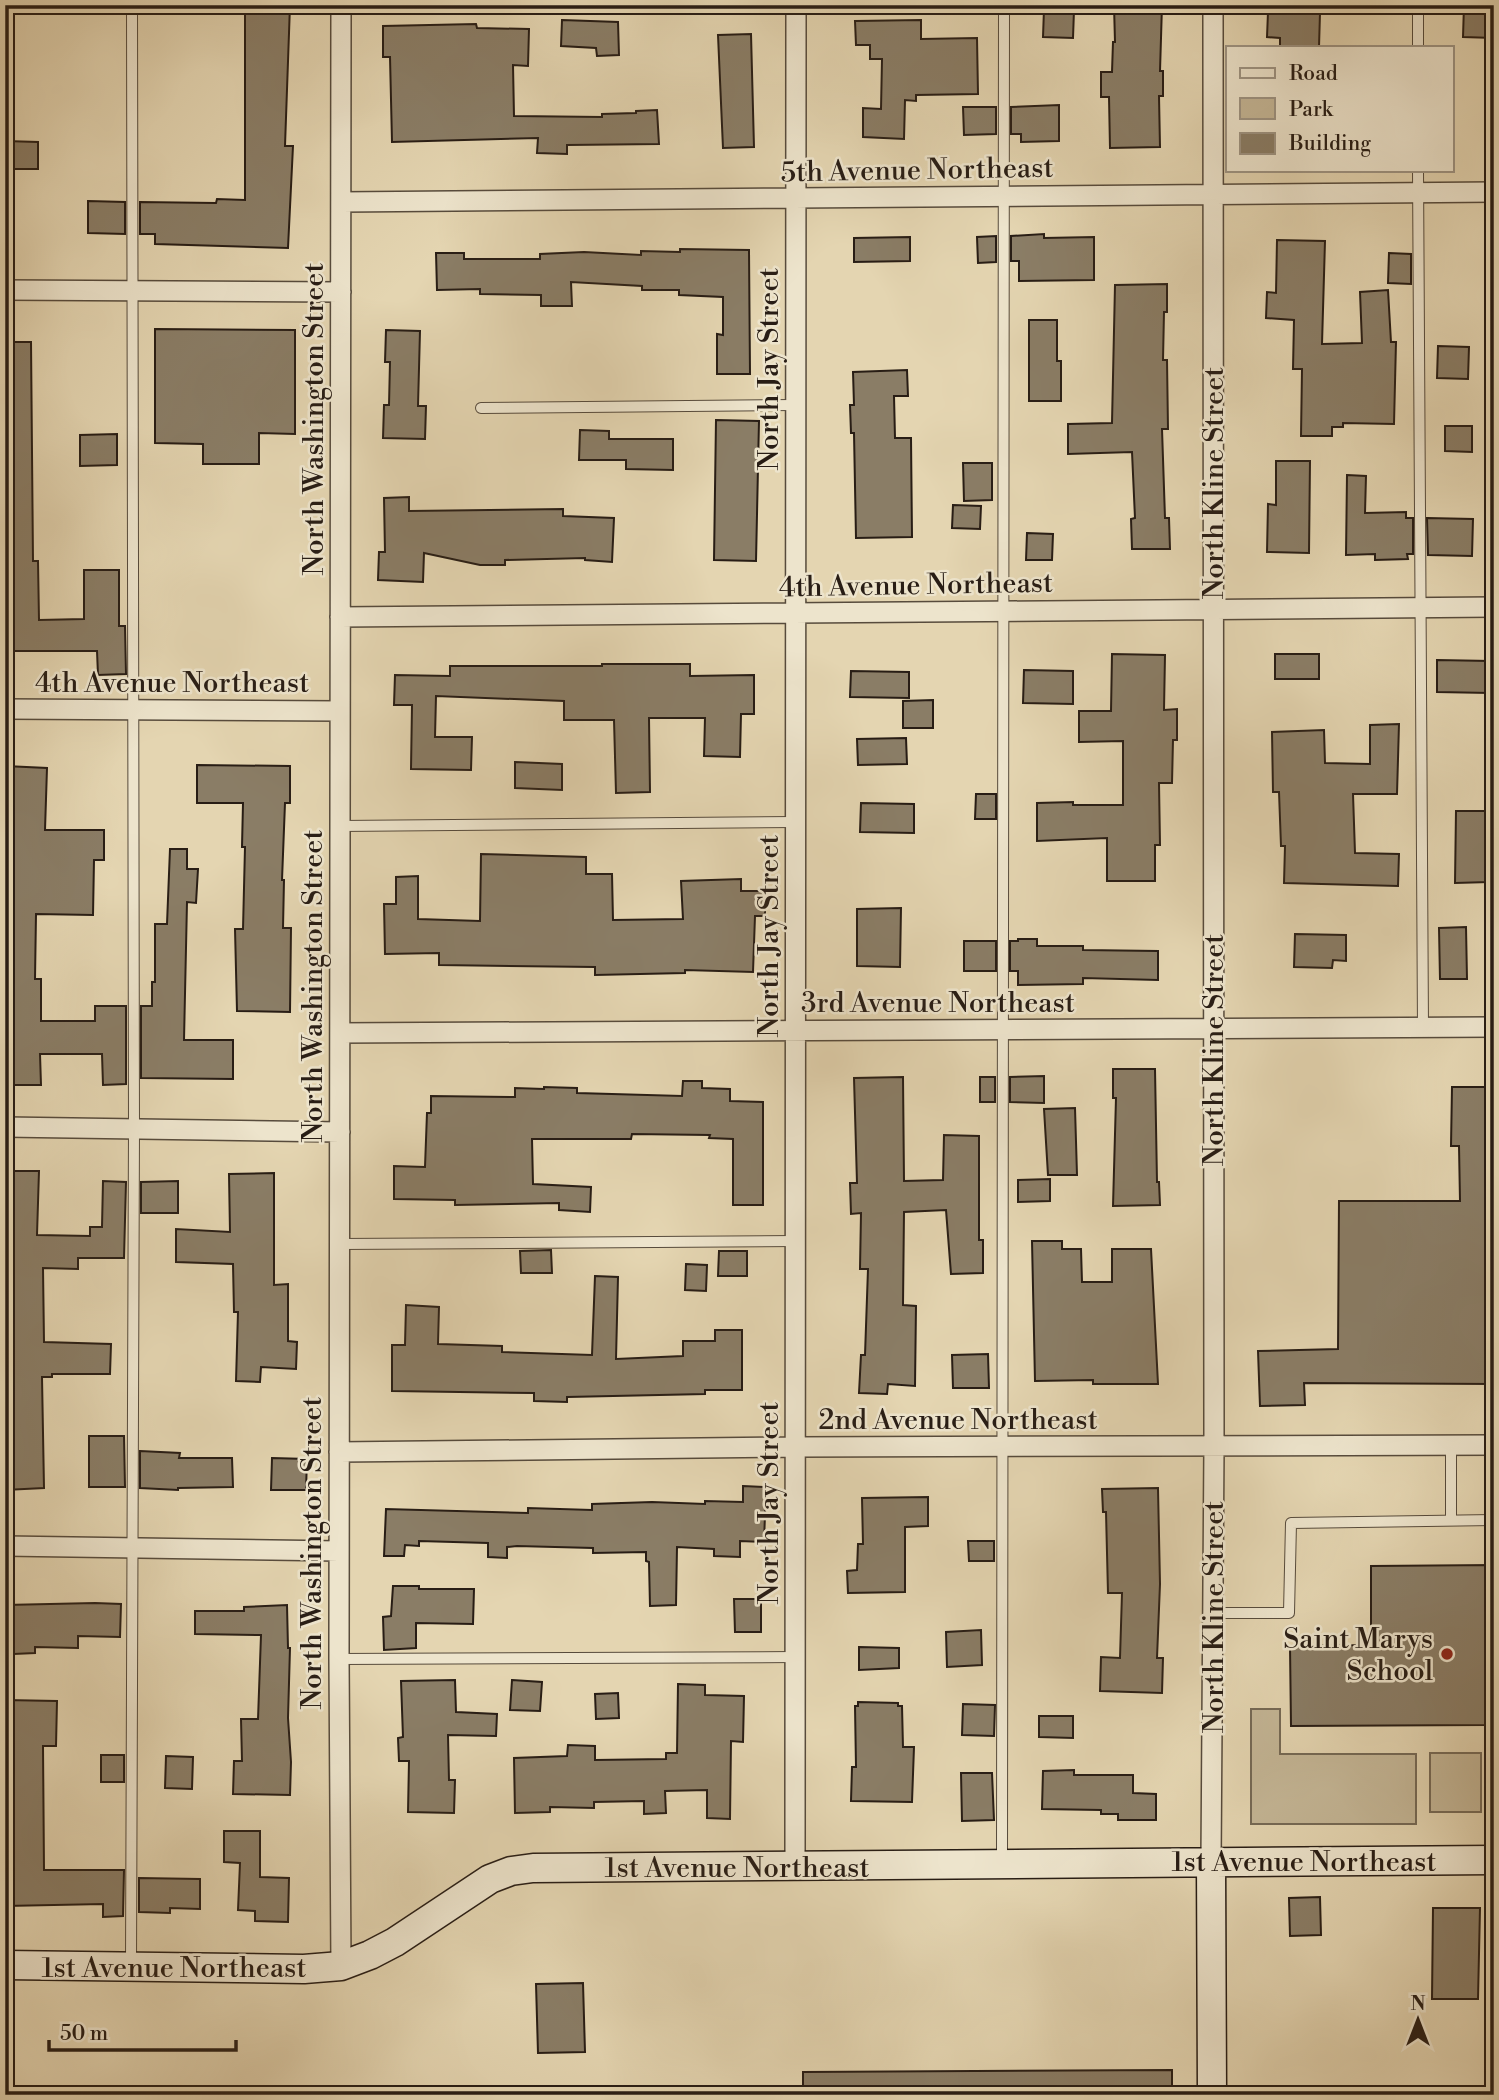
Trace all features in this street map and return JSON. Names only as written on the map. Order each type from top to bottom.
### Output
[{"type":"street","name":"North Washington Street","points":[[341,5],[341,1966]]},
{"type":"street","name":"North Jay Street","points":[[795,1866],[796,5]]},
{"type":"street","name":"North Kline Street","points":[[1212,2095],[1213,5]]},
{"type":"street","name":"5th Avenue Northeast","points":[[342,202],[1494,192]]},
{"type":"street","points":[[5,290],[341,292]]},
{"type":"street","name":"4th Avenue Northeast","points":[[340,617],[1494,607]]},
{"type":"street","name":"4th Avenue Northeast","points":[[5,709],[339,711]]},
{"type":"street","name":"3rd Avenue Northeast","points":[[340,1033],[1494,1027]]},
{"type":"street","points":[[5,1127],[341,1132]]},
{"type":"street","name":"2nd Avenue Northeast","points":[[339,1452],[795,1447],[1494,1445]]},
{"type":"street","points":[[5,1546],[339,1551]]},
{"type":"street","name":"1st Avenue Northeast","points":[[5,1965],[304,1969],[341,1966],[395,1942],[490,1879],[511,1871],[533,1868],[1494,1860]]},
{"type":"lane","points":[[131,1967],[134,1128],[132,5]]},
{"type":"lane","points":[[1002,1865],[1004,5]]},
{"type":"lane","points":[[1418,5],[1418,46]]},
{"type":"lane","points":[[1418,172],[1423,1028]]},
{"type":"lane","points":[[481,408],[796,405]]},
{"type":"lane","points":[[340,826],[795,822]]},
{"type":"lane","points":[[341,1244],[797,1241]]},
{"type":"lane","points":[[1451,1445],[1451,1520]]},
{"type":"lane","points":[[1213,1613],[1289,1613],[1291,1523],[1494,1520]]},
{"type":"lane","points":[[339,1659],[796,1657]]},
{"type":"green space","points":[[1251,1709],[1280,1709],[1280,1754],[1416,1754],[1416,1824],[1251,1824]]},
{"type":"green space","points":[[1430,1753],[1481,1753],[1481,1812],[1430,1812]]},
{"type":"building","points":[[245,5],[290,5],[285,146],[293,146],[288,248],[155,244],[155,234],[140,234],[140,202],[216,203],[217,199],[245,200]]},
{"type":"building","points":[[1114,5],[1162,5],[1160,71],[1163,71],[1163,96],[1159,96],[1160,147],[1110,148],[1109,97],[1101,97],[1101,72],[1112,72],[1115,42]]},
{"type":"building","points":[[1464,5],[1494,6],[1494,38],[1463,37]]},
{"type":"building","points":[[1044,9],[1074,10],[1073,38],[1043,37]]},
{"type":"building","points":[[1268,12],[1320,13],[1319,46],[1280,46],[1280,38],[1267,37]]},
{"type":"building","points":[[562,20],[618,22],[619,55],[597,56],[596,48],[561,46]]},
{"type":"building","points":[[921,20],[921,39],[977,38],[978,94],[916,95],[916,101],[905,100],[904,139],[863,137],[863,108],[881,109],[882,59],[870,59],[870,45],[856,45],[855,21]]},
{"type":"building","points":[[476,24],[477,28],[529,29],[528,66],[513,65],[514,116],[602,117],[602,114],[657,110],[659,144],[567,145],[567,154],[537,153],[538,138],[392,142],[390,57],[383,57],[383,26]]},
{"type":"building","points":[[751,34],[754,147],[723,148],[718,35]]},
{"type":"building","points":[[1059,105],[1059,141],[1021,142],[1021,134],[1011,134],[1011,107]]},
{"type":"building","points":[[963,107],[996,107],[996,134],[964,135]]},
{"type":"building","points":[[5,141],[38,142],[38,169],[5,169]]},
{"type":"building","points":[[88,201],[125,202],[125,234],[88,233]]},
{"type":"building","points":[[1044,234],[1044,238],[1094,237],[1094,280],[1019,281],[1019,261],[1011,261],[1011,236]]},
{"type":"building","points":[[996,236],[996,262],[978,263],[977,237]]},
{"type":"building","points":[[910,237],[910,261],[854,262],[854,238]]},
{"type":"building","points":[[1277,240],[1325,241],[1322,344],[1362,343],[1360,292],[1388,290],[1391,342],[1396,342],[1394,424],[1343,423],[1343,427],[1332,427],[1332,436],[1301,436],[1302,369],[1293,369],[1294,320],[1266,318],[1267,292],[1276,293]]},
{"type":"building","points":[[680,249],[749,250],[750,374],[717,374],[717,334],[723,335],[723,297],[679,295],[679,290],[642,290],[642,286],[571,282],[572,306],[541,306],[541,295],[480,294],[480,289],[437,290],[436,253],[464,253],[464,259],[540,259],[540,254],[584,252],[641,255],[641,251],[680,252]]},
{"type":"building","points":[[1389,253],[1411,254],[1411,284],[1388,283]]},
{"type":"building","points":[[1167,284],[1163,360],[1167,360],[1168,429],[1162,429],[1165,518],[1169,518],[1170,549],[1132,549],[1131,519],[1135,518],[1132,452],[1068,454],[1068,424],[1112,423],[1115,285]]},
{"type":"building","points":[[1029,320],[1057,320],[1061,401],[1029,401]]},
{"type":"building","points":[[155,329],[295,330],[295,434],[259,433],[259,464],[203,464],[203,444],[155,443]]},
{"type":"building","points":[[386,330],[420,331],[418,406],[426,406],[425,439],[383,438],[384,405],[389,405],[390,362],[385,362]]},
{"type":"building","points":[[5,342],[31,342],[33,561],[38,561],[39,620],[84,619],[84,570],[119,570],[119,626],[125,626],[126,674],[98,675],[97,651],[5,651]]},
{"type":"building","points":[[1438,346],[1469,347],[1468,379],[1437,378]]},
{"type":"building","points":[[907,370],[908,396],[894,396],[895,438],[911,438],[912,537],[856,538],[854,433],[851,433],[850,405],[854,405],[853,372]]},
{"type":"building","points":[[716,420],[759,421],[756,561],[714,560]]},
{"type":"building","points":[[1445,426],[1472,426],[1472,452],[1445,451]]},
{"type":"building","points":[[580,430],[609,431],[609,439],[673,439],[673,470],[626,469],[626,460],[579,460]]},
{"type":"building","points":[[117,434],[117,465],[80,466],[80,435]]},
{"type":"building","points":[[1276,461],[1310,461],[1309,553],[1267,552],[1268,504],[1276,505]]},
{"type":"building","points":[[963,463],[992,463],[992,500],[964,501]]},
{"type":"building","points":[[1347,475],[1366,476],[1365,513],[1406,512],[1406,518],[1413,518],[1413,554],[1407,554],[1408,559],[1375,560],[1375,554],[1346,555]]},
{"type":"building","points":[[409,497],[409,511],[563,509],[563,516],[614,518],[612,562],[585,558],[505,560],[505,565],[480,565],[424,553],[423,582],[378,580],[379,552],[385,552],[384,498]]},
{"type":"building","points":[[953,505],[981,506],[980,529],[952,528]]},
{"type":"building","points":[[1427,518],[1473,519],[1472,556],[1428,555]]},
{"type":"building","points":[[1027,533],[1053,534],[1052,560],[1026,560]]},
{"type":"building","points":[[1112,654],[1165,655],[1164,710],[1177,709],[1172,783],[1159,783],[1160,845],[1155,845],[1155,881],[1107,881],[1107,838],[1037,841],[1037,803],[1123,805],[1123,741],[1079,742],[1079,711],[1111,711]]},
{"type":"building","points":[[1275,654],[1319,654],[1319,679],[1275,679]]},
{"type":"building","points":[[1437,660],[1490,661],[1490,693],[1437,692]]},
{"type":"building","points":[[690,664],[690,676],[754,675],[754,714],[741,714],[740,757],[704,756],[705,718],[649,718],[650,792],[616,793],[614,720],[564,720],[564,701],[436,696],[435,737],[472,737],[471,770],[411,769],[412,705],[394,705],[395,675],[450,676],[450,666]]},
{"type":"building","points":[[1024,670],[1073,671],[1073,704],[1023,703]]},
{"type":"building","points":[[851,671],[909,672],[909,698],[850,697]]},
{"type":"building","points":[[933,700],[933,728],[903,728],[903,701]]},
{"type":"building","points":[[1399,724],[1397,794],[1353,794],[1355,853],[1399,854],[1398,886],[1284,883],[1285,846],[1281,846],[1279,792],[1273,792],[1272,732],[1324,730],[1325,763],[1370,764],[1370,725]]},
{"type":"building","points":[[906,738],[907,764],[858,765],[857,739]]},
{"type":"building","points":[[515,762],[562,764],[562,790],[515,788]]},
{"type":"building","points":[[197,765],[290,766],[290,803],[285,803],[282,880],[283,928],[291,928],[290,1012],[237,1011],[235,929],[243,929],[243,803],[197,803]]},
{"type":"building","points":[[5,766],[47,768],[45,830],[104,830],[104,860],[94,860],[93,915],[36,914],[35,979],[41,979],[41,1021],[95,1021],[95,1006],[126,1006],[126,1084],[103,1085],[102,1054],[40,1054],[41,1085],[9,1085],[8,1072],[5,1072]]},
{"type":"building","points":[[976,794],[996,794],[996,819],[975,819]]},
{"type":"building","points":[[861,803],[914,804],[914,833],[860,832]]},
{"type":"building","points":[[1456,811],[1494,811],[1494,838],[1487,838],[1489,882],[1455,883]]},
{"type":"building","points":[[170,849],[187,849],[187,869],[198,869],[196,903],[187,902],[184,1040],[233,1040],[233,1079],[141,1078],[141,1006],[152,1006],[152,982],[155,982],[155,924],[167,924]]},
{"type":"building","points":[[481,854],[586,857],[586,874],[612,874],[613,920],[683,919],[681,881],[741,879],[741,891],[765,891],[765,916],[755,916],[753,972],[685,970],[685,973],[595,975],[595,967],[439,965],[439,953],[385,954],[384,904],[396,904],[396,877],[418,876],[418,919],[480,921]]},
{"type":"building","points":[[901,908],[900,967],[857,966],[857,909]]},
{"type":"building","points":[[1466,927],[1467,979],[1440,979],[1439,928]]},
{"type":"building","points":[[1295,934],[1346,935],[1346,961],[1333,960],[1332,968],[1294,967]]},
{"type":"building","points":[[1037,939],[1037,946],[1083,946],[1083,950],[1158,951],[1158,980],[1083,978],[1083,984],[1018,985],[1018,971],[1010,971],[1010,941]]},
{"type":"building","points":[[964,941],[996,941],[996,971],[964,971]]},
{"type":"building","points":[[1113,1069],[1155,1069],[1157,1182],[1160,1205],[1113,1206],[1116,1098],[1113,1098]]},
{"type":"building","points":[[1044,1076],[1044,1103],[1010,1102],[1010,1077]]},
{"type":"building","points":[[903,1077],[904,1181],[943,1180],[944,1135],[979,1136],[979,1240],[983,1240],[983,1273],[951,1274],[946,1210],[904,1212],[903,1305],[916,1306],[915,1386],[888,1384],[887,1394],[859,1393],[861,1355],[865,1355],[868,1269],[860,1269],[861,1213],[851,1214],[850,1183],[857,1183],[854,1078]]},
{"type":"building","points":[[980,1077],[995,1077],[995,1102],[980,1102]]},
{"type":"building","points":[[683,1081],[702,1081],[702,1088],[730,1089],[730,1101],[763,1102],[763,1205],[733,1205],[733,1139],[709,1138],[710,1135],[632,1134],[631,1139],[532,1139],[533,1184],[591,1187],[590,1212],[559,1210],[559,1203],[455,1205],[455,1200],[394,1199],[394,1166],[425,1167],[427,1113],[431,1113],[431,1096],[515,1097],[515,1088],[544,1087],[577,1088],[577,1093],[682,1096]]},
{"type":"building","points":[[1452,1087],[1489,1087],[1487,1157],[1492,1157],[1494,1163],[1494,1384],[1304,1383],[1305,1405],[1260,1406],[1258,1351],[1338,1349],[1339,1201],[1460,1201],[1459,1146],[1451,1146]]},
{"type":"building","points":[[1075,1108],[1077,1175],[1048,1175],[1044,1109]]},
{"type":"building","points":[[5,1171],[39,1171],[37,1235],[90,1236],[90,1227],[102,1227],[103,1181],[126,1182],[124,1258],[78,1258],[78,1269],[43,1268],[44,1342],[111,1344],[110,1374],[52,1374],[52,1377],[42,1377],[44,1488],[5,1490]]},
{"type":"building","points":[[274,1173],[274,1285],[288,1284],[288,1341],[297,1342],[296,1369],[261,1367],[260,1382],[236,1381],[238,1312],[234,1312],[233,1264],[176,1262],[176,1229],[230,1232],[229,1174]]},
{"type":"building","points":[[1050,1179],[1050,1201],[1018,1202],[1018,1180]]},
{"type":"building","points":[[178,1181],[178,1213],[141,1213],[141,1182]]},
{"type":"building","points":[[1032,1241],[1062,1241],[1062,1249],[1081,1249],[1082,1282],[1112,1282],[1112,1249],[1151,1249],[1158,1384],[1093,1384],[1093,1380],[1035,1381]]},
{"type":"building","points":[[551,1250],[552,1273],[521,1273],[520,1251]]},
{"type":"building","points":[[719,1251],[747,1251],[747,1276],[718,1276]]},
{"type":"building","points":[[686,1264],[707,1265],[706,1291],[685,1290]]},
{"type":"building","points":[[595,1276],[618,1277],[616,1359],[683,1356],[683,1341],[715,1341],[715,1330],[742,1330],[742,1390],[705,1390],[705,1394],[567,1397],[567,1402],[534,1401],[534,1393],[392,1391],[392,1345],[405,1345],[406,1305],[439,1307],[438,1344],[502,1346],[502,1352],[592,1355]]},
{"type":"building","points":[[988,1354],[989,1388],[953,1388],[952,1355]]},
{"type":"building","points":[[89,1436],[124,1436],[125,1487],[89,1487]]},
{"type":"building","points":[[140,1451],[180,1453],[179,1458],[232,1458],[233,1487],[178,1490],[140,1488]]},
{"type":"building","points":[[272,1458],[307,1459],[306,1490],[271,1490]]},
{"type":"building","points":[[743,1486],[766,1487],[764,1542],[740,1541],[740,1557],[714,1556],[714,1549],[677,1547],[676,1605],[650,1606],[649,1562],[646,1561],[646,1552],[593,1553],[593,1548],[517,1546],[507,1547],[507,1558],[488,1557],[488,1543],[419,1541],[419,1546],[405,1545],[404,1556],[384,1556],[386,1509],[528,1513],[528,1508],[592,1510],[592,1504],[743,1502]]},
{"type":"building","points":[[1158,1488],[1160,1584],[1157,1658],[1163,1658],[1162,1693],[1100,1691],[1101,1657],[1120,1658],[1122,1593],[1108,1593],[1106,1512],[1103,1512],[1102,1489]]},
{"type":"building","points":[[928,1497],[928,1526],[905,1527],[905,1592],[848,1593],[847,1571],[857,1570],[858,1544],[863,1544],[862,1498]]},
{"type":"building","points":[[968,1541],[994,1541],[994,1561],[969,1561]]},
{"type":"building","points":[[1494,1565],[1494,1718],[1485,1718],[1485,1725],[1291,1726],[1290,1646],[1371,1645],[1371,1566]]},
{"type":"building","points":[[393,1586],[474,1589],[473,1624],[416,1623],[416,1648],[384,1650],[383,1617],[391,1616]]},
{"type":"building","points":[[734,1599],[761,1599],[761,1632],[735,1632]]},
{"type":"building","points":[[121,1604],[120,1637],[78,1636],[78,1648],[35,1647],[35,1653],[14,1654],[14,1642],[5,1642],[5,1605]]},
{"type":"building","points":[[287,1605],[290,1648],[290,1795],[233,1794],[234,1761],[242,1761],[241,1719],[258,1719],[261,1635],[195,1634],[195,1611],[244,1611],[244,1607]]},
{"type":"building","points":[[981,1630],[982,1665],[947,1667],[946,1632]]},
{"type":"building","points":[[859,1647],[899,1648],[899,1668],[859,1670]]},
{"type":"building","points":[[455,1680],[456,1712],[497,1714],[496,1736],[448,1735],[449,1780],[455,1780],[454,1813],[408,1812],[409,1761],[399,1761],[398,1738],[403,1737],[401,1681]]},
{"type":"building","points":[[512,1680],[542,1682],[540,1711],[510,1710]]},
{"type":"building","points":[[678,1684],[705,1685],[705,1695],[744,1696],[743,1742],[731,1741],[730,1819],[707,1818],[707,1790],[665,1791],[666,1813],[644,1814],[644,1801],[594,1802],[594,1808],[550,1807],[550,1812],[515,1813],[514,1758],[567,1756],[568,1745],[595,1746],[595,1760],[666,1759],[666,1753],[677,1753]]},
{"type":"building","points":[[618,1693],[619,1718],[596,1719],[595,1694]]},
{"type":"building","points":[[5,1700],[57,1701],[56,1746],[43,1746],[44,1870],[124,1870],[123,1916],[103,1917],[103,1904],[5,1906]]},
{"type":"building","points":[[858,1702],[898,1703],[898,1706],[902,1706],[903,1747],[914,1747],[912,1802],[851,1801],[852,1767],[856,1767],[855,1706],[858,1706]]},
{"type":"building","points":[[963,1704],[995,1705],[994,1736],[962,1735]]},
{"type":"building","points":[[1039,1716],[1073,1716],[1073,1738],[1039,1737]]},
{"type":"building","points":[[101,1755],[124,1755],[124,1782],[101,1782]]},
{"type":"building","points":[[166,1756],[193,1757],[192,1789],[165,1788]]},
{"type":"building","points":[[1074,1770],[1074,1775],[1133,1775],[1133,1793],[1156,1794],[1156,1820],[1118,1820],[1118,1814],[1101,1814],[1101,1810],[1042,1809],[1043,1771]]},
{"type":"building","points":[[961,1773],[992,1773],[994,1820],[962,1821]]},
{"type":"building","points":[[224,1831],[260,1831],[260,1877],[289,1878],[288,1922],[255,1921],[255,1911],[238,1910],[240,1863],[224,1862]]},
{"type":"building","points":[[139,1878],[200,1879],[200,1909],[170,1908],[170,1913],[139,1912]]},
{"type":"building","points":[[1320,1897],[1321,1935],[1290,1936],[1289,1898]]},
{"type":"building","points":[[1433,1908],[1480,1908],[1478,1999],[1432,1999]]},
{"type":"building","points":[[583,1983],[585,2052],[538,2053],[536,1984]]},
{"type":"building","points":[[1172,2070],[1172,2095],[803,2095],[803,2072]]},
{"type":"place","name":"Saint Marys School","points":[[1447,1654]]}]
